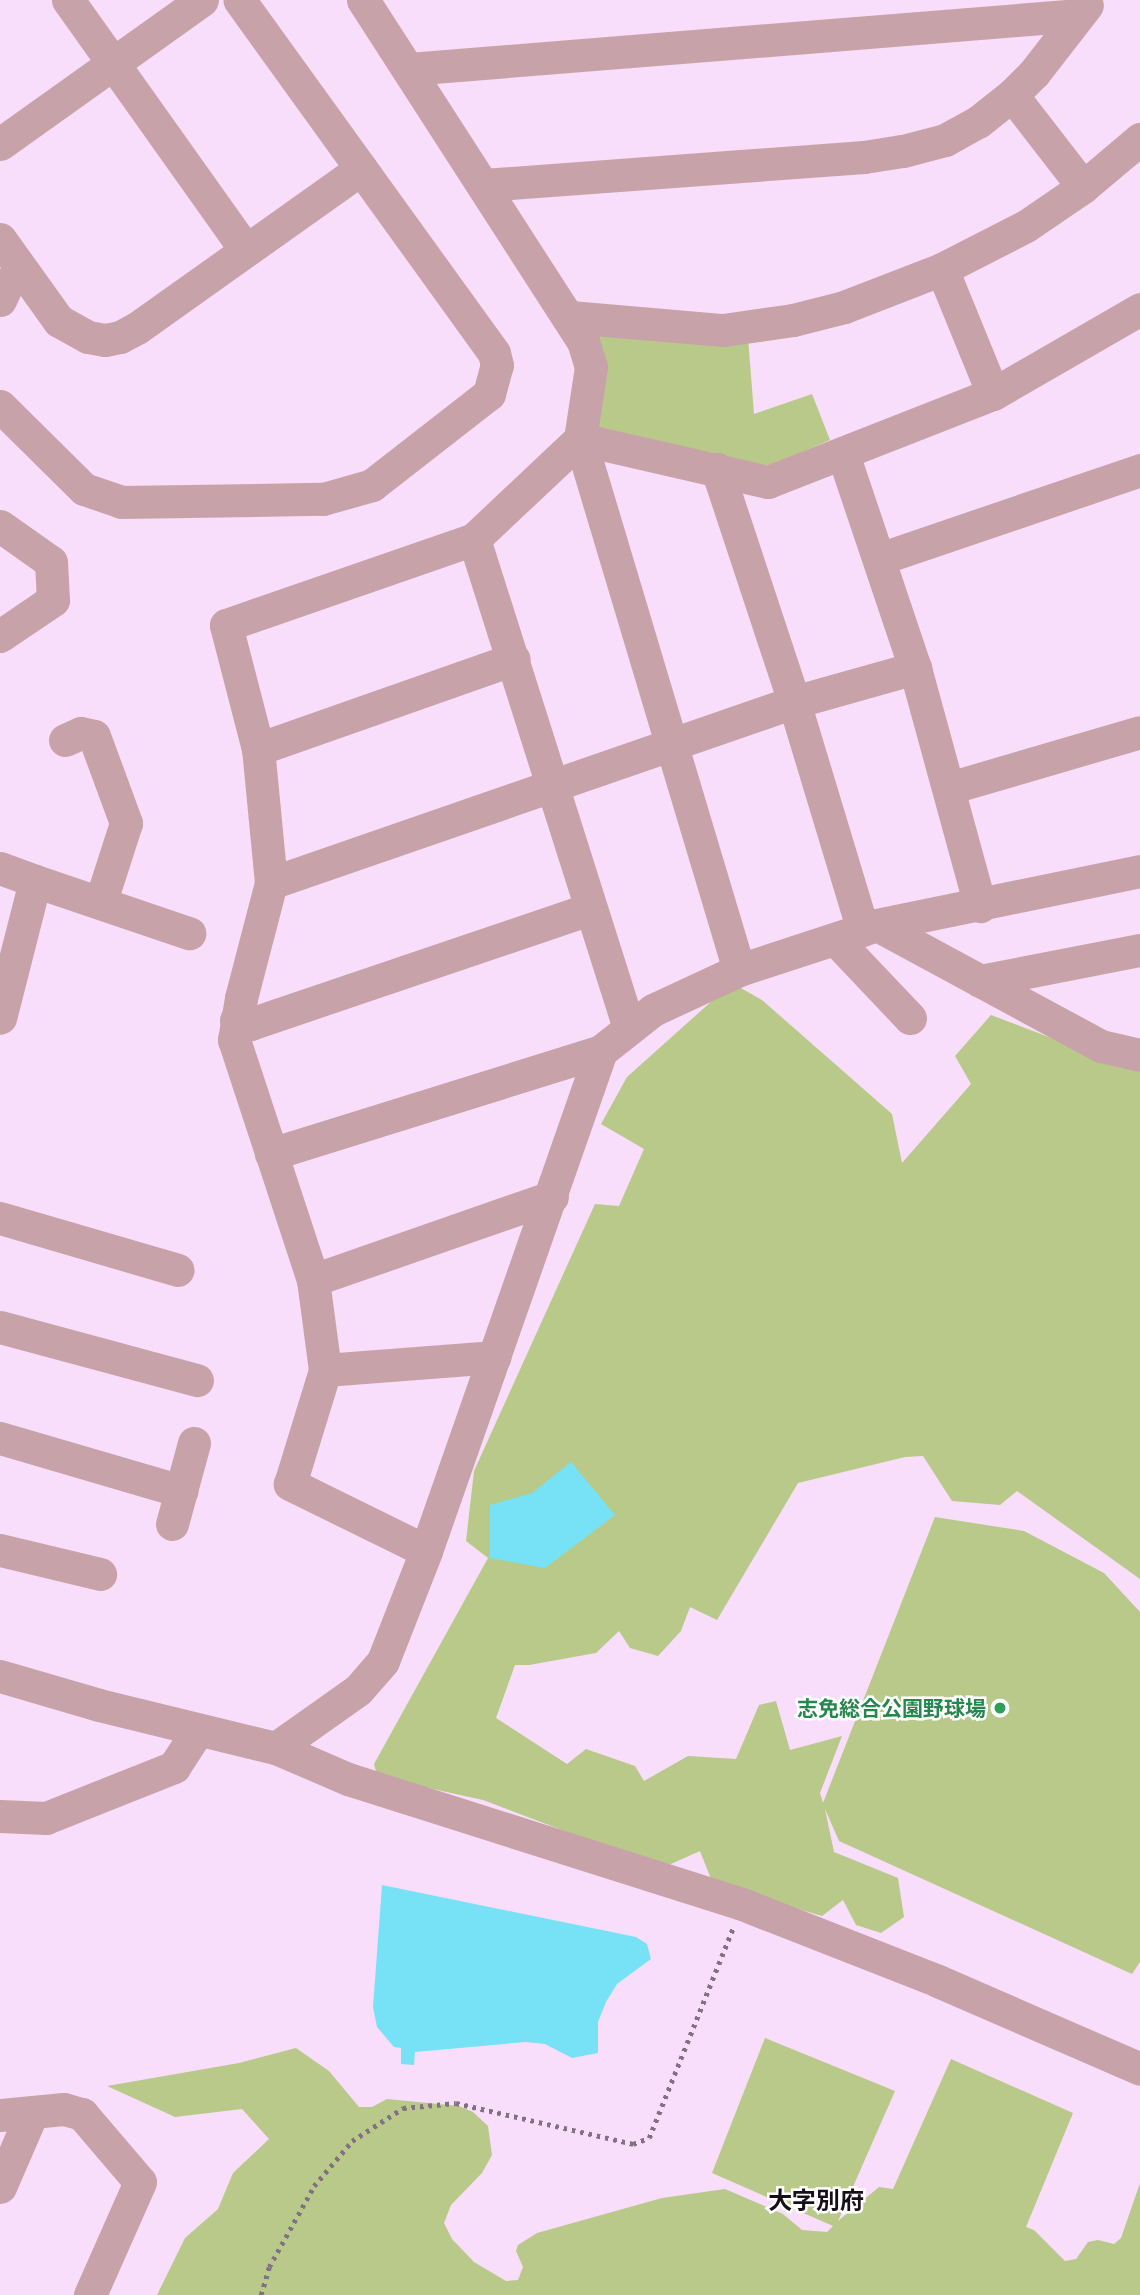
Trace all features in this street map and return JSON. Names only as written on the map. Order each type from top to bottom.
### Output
[{"type":"street","points":[[68,0],[245,249]]},
{"type":"street","points":[[0,144],[202,0]]},
{"type":"street","points":[[0,406],[84,489],[121,502],[323,499],[372,485],[480,401],[495,381],[497,365],[487,343],[239,0]]},
{"type":"street","points":[[363,0],[583,341],[591,367],[580,439],[739,970]]},
{"type":"street","points":[[409,69],[1085,8]]},
{"type":"street","points":[[483,185],[864,157],[903,151],[945,140],[978,122],[1012,95],[1034,73],[1085,8]]},
{"type":"street","points":[[1012,95],[1083,187]]},
{"type":"street","points":[[570,317],[723,330],[793,320],[844,307],[942,269],[1026,226],[1083,187],[1140,139]]},
{"type":"street","points":[[0,239],[59,321],[88,337],[106,340],[120,337],[137,328],[361,169]]},
{"type":"street","points":[[942,269],[993,394]]},
{"type":"street","points":[[0,300],[8,283],[23,272]]},
{"type":"street","points":[[580,439],[768,482],[993,394],[1140,309]]},
{"type":"street","points":[[426,1551],[290,1484],[326,1370],[313,1280],[234,1040],[236,1020],[271,883],[257,749],[226,625],[474,539],[580,439]]},
{"type":"street","points":[[842,454],[915,668],[980,906]]},
{"type":"street","points":[[717,469],[794,702],[858,931],[910,1018]]},
{"type":"street","points":[[878,559],[1140,470]]},
{"type":"street","points":[[0,526],[51,562],[53,600],[0,636]]},
{"type":"street","points":[[474,539],[514,659],[589,909],[629,1028]]},
{"type":"street","points":[[257,749],[514,659]]},
{"type":"street","points":[[271,883],[794,702],[915,668]]},
{"type":"street","points":[[949,788],[1140,732]]},
{"type":"street","points":[[65,740],[81,733],[94,736],[126,822],[100,901]]},
{"type":"street","points":[[0,868],[189,933]]},
{"type":"street","points":[[271,1154],[601,1051],[653,1010],[739,970],[858,931],[1140,871]]},
{"type":"street","points":[[0,1018],[35,881]]},
{"type":"street","points":[[236,1020],[250,1024],[589,909]]},
{"type":"street","points":[[858,931],[980,981],[1101,1046],[1140,1055]]},
{"type":"street","points":[[980,981],[1140,950]]},
{"type":"street","points":[[276,1748],[358,1690],[383,1661],[426,1551],[601,1051]]},
{"type":"street","points":[[313,1280],[552,1197]]},
{"type":"street","points":[[0,1218],[178,1270]]},
{"type":"street","points":[[0,1327],[197,1380]]},
{"type":"street","points":[[326,1370],[495,1357]]},
{"type":"street","points":[[0,1438],[181,1492]]},
{"type":"street","points":[[172,1524],[194,1443]]},
{"type":"street","points":[[0,1550],[100,1574]]},
{"type":"street","points":[[0,1676],[198,1730],[276,1748],[348,1779],[742,1904],[938,1981],[1140,2068]]},
{"type":"street","points":[[0,1816],[46,1818],[174,1767],[198,1730]]},
{"type":"street","points":[[0,2187],[16,2114],[64,2109],[82,2114],[140,2182],[90,2295]]},
{"type":"path","points":[[261,2295],[269,2267],[314,2186],[352,2141],[403,2108],[456,2103],[633,2144],[649,2138],[742,1904]]},
{"type":"green space","points":[[591,332],[748,337],[754,414],[812,394],[830,440],[772,465],[751,466],[588,433]]},
{"type":"green space","points":[[732,983],[762,1000],[892,1114],[902,1163],[971,1084],[955,1056],[991,1015],[1140,1072],[1140,1579],[1017,1491],[1000,1505],[952,1501],[923,1456],[905,1457],[798,1483],[717,1620],[690,1607],[681,1631],[658,1656],[630,1648],[619,1631],[596,1653],[515,1665],[496,1718],[567,1764],[586,1749],[635,1766],[644,1781],[688,1756],[736,1759],[759,1705],[776,1701],[790,1750],[842,1736],[820,1793],[823,1803],[935,1517],[1024,1531],[1104,1573],[1140,1612],[1140,1962],[1132,1974],[839,1841],[825,1809],[834,1852],[898,1878],[904,1917],[881,1933],[856,1925],[843,1900],[822,1916],[713,1884],[700,1851],[662,1868],[483,1800],[424,1787],[384,1801],[374,1764],[488,1558],[466,1541],[474,1471],[595,1204],[619,1206],[644,1149],[601,1124],[627,1077]]},
{"type":"green space","points":[[765,2038],[895,2091],[838,2221],[879,2187],[893,2189],[951,2059],[1073,2113],[1026,2227],[1034,2230],[1065,2261],[1076,2259],[1088,2242],[1098,2240],[1114,2244],[1121,2238],[1140,2183],[1140,2295],[157,2295],[185,2238],[218,2209],[233,2173],[269,2139],[242,2109],[175,2117],[107,2086],[239,2063],[296,2048],[329,2071],[359,2107],[372,2107],[387,2099],[459,2106],[473,2112],[488,2126],[492,2155],[482,2173],[451,2205],[444,2223],[452,2239],[474,2262],[506,2281],[518,2280],[523,2267],[516,2251],[518,2245],[537,2233],[662,2198],[725,2189],[783,2214],[802,2230],[827,2232],[833,2226],[712,2173]]},
{"type":"water","points":[[571,1462],[615,1515],[545,1568],[490,1558],[490,1505],[532,1493]]},
{"type":"water","points":[[382,1885],[636,1937],[647,1944],[651,1959],[617,1984],[606,2002],[598,2022],[598,2053],[572,2058],[545,2044],[526,2042],[415,2052],[414,2065],[401,2064],[401,2048],[394,2047],[377,2027],[373,2007]]},
{"type":"place","name":"志免総合公園野球場","points":[[1000,1708]]},
{"type":"district","name":"大字別府","points":[[816,2200]]}]
